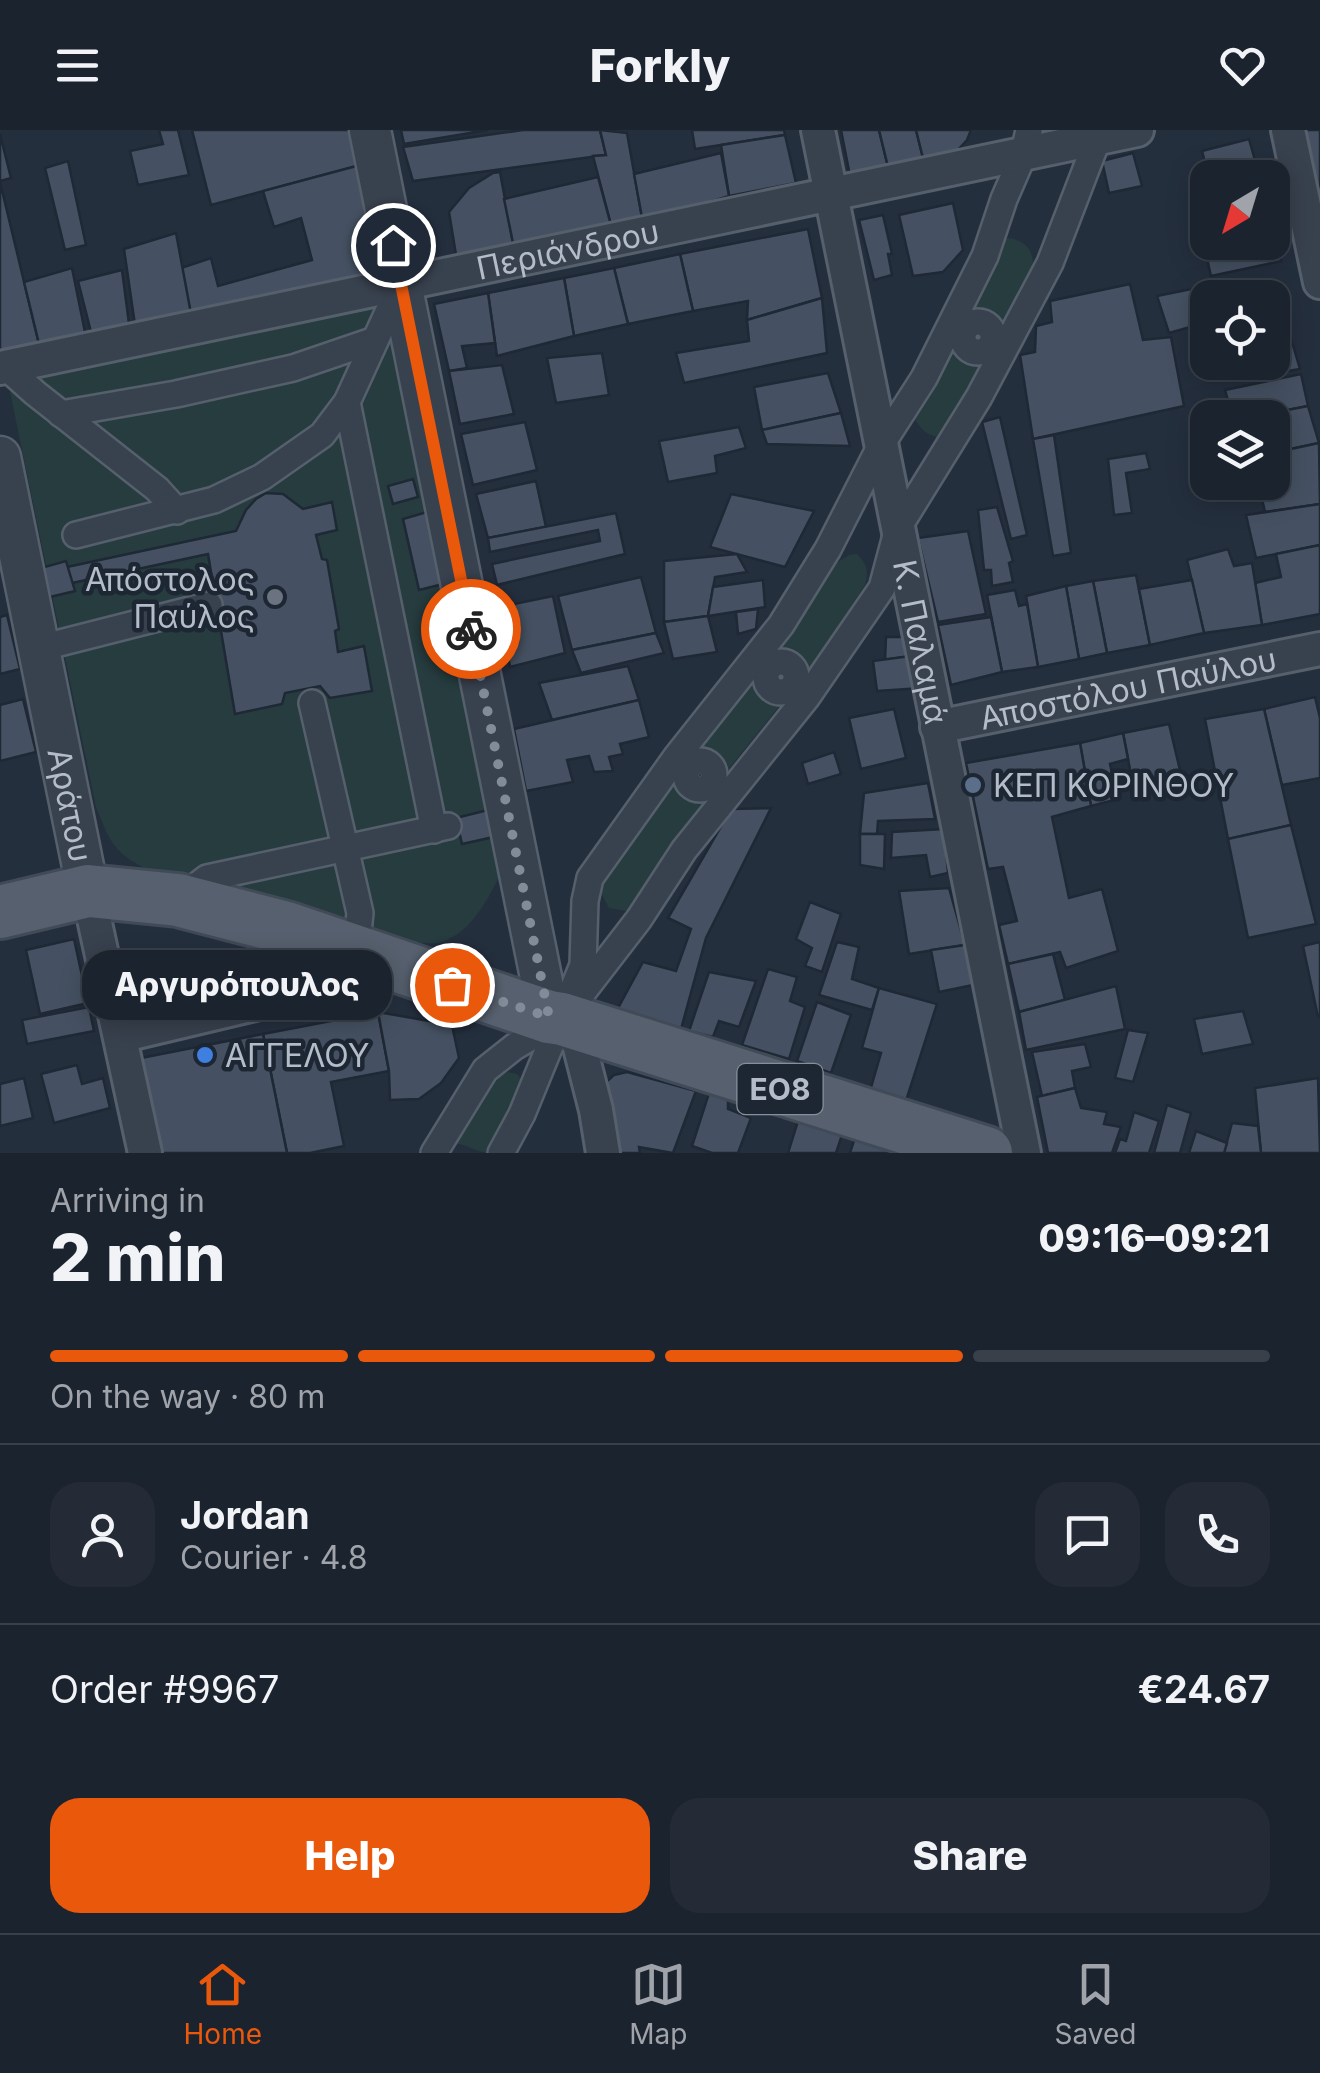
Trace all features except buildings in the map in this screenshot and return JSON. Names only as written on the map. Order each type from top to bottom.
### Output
[{"type":"main road","name":"ΕΟ8","points":[[0,912],[88,891],[178,900],[286,928],[562,1020],[986,1153]]},
{"type":"street","points":[[370,130],[562,1020],[596,1110],[603,1153]]},
{"type":"street","name":"Κ. Παλαμά","points":[[818,130],[1024,1153]]},
{"type":"street","name":"Περιάνδρου","points":[[3,367],[831,194],[1026,142],[1137,130]]},
{"type":"street","points":[[1288,130],[1320,282]]},
{"type":"street","points":[[437,1152],[485,1070],[514,1047],[562,1020],[640,919],[718,792],[882,588],[898,528],[979,396],[997,348],[1050,263],[1098,134]]},
{"type":"street","points":[[501,1153],[522,1114],[583,965],[585,902],[590,878],[763,662],[828,549],[881,445],[960,324],[1026,142]]},
{"type":"street","points":[[76,536],[214,500],[262,477],[322,435],[347,402],[401,284]]},
{"type":"street","points":[[960,324],[987,326],[997,348]]},
{"type":"street","points":[[61,414],[293,368],[375,340]]},
{"type":"street","points":[[3,367],[157,489],[177,512]]},
{"type":"street","points":[[178,900],[207,878],[441,828],[347,402]]},
{"type":"street","name":"Αράτου","points":[[0,457],[146,1153]]},
{"type":"street","points":[[40,648],[209,605]]},
{"type":"street","name":"Αποστόλου Παύλου","points":[[938,726],[1320,649]]},
{"type":"street","points":[[763,662],[790,666],[796,674],[799,692]]},
{"type":"street","points":[[120,1036],[330,986],[356,952],[360,913],[312,703]]},
{"type":"street","points":[[683,761],[710,764],[718,792]]},
{"type":"green space","points":[[1010,238],[1024,244],[1033,266],[1024,294],[1002,332],[987,317],[967,313],[990,274],[1002,240]]},
{"type":"green space","points":[[376,305],[402,320],[506,863],[473,920],[454,937],[435,943],[410,942],[150,871],[115,846],[96,807],[8,382]]},
{"type":"green space","points":[[955,345],[966,361],[985,365],[944,437],[935,436],[915,420]]},
{"type":"green space","points":[[857,554],[866,568],[865,585],[801,683],[798,668],[790,659],[770,656],[838,562]]},
{"type":"green space","points":[[760,672],[767,693],[779,700],[789,694],[723,776],[714,759],[695,754]]},
{"type":"green space","points":[[676,777],[688,793],[706,798],[675,839],[634,907],[627,911],[609,908],[601,893],[603,878]]},
{"type":"green space","points":[[507,1072],[517,1074],[525,1083],[490,1153],[453,1143],[496,1077]]},
{"type":"way so far","points":[[452,985],[549,1017],[471,629]]},
{"type":"place","name":"Απόστολος Παύλος","points":[[275,597]]},
{"type":"place","name":"ΚΕΠ ΚΟΡΙΝΘΟΥ","points":[[973,785]]},
{"type":"place","name":"Αργυρόπουλος","points":[[452,985]]},
{"type":"place","name":"ΑΓΓΕΛΟΥ","points":[[205,1055]]},
{"type":"route","points":[[393,245],[471,629]]}]
